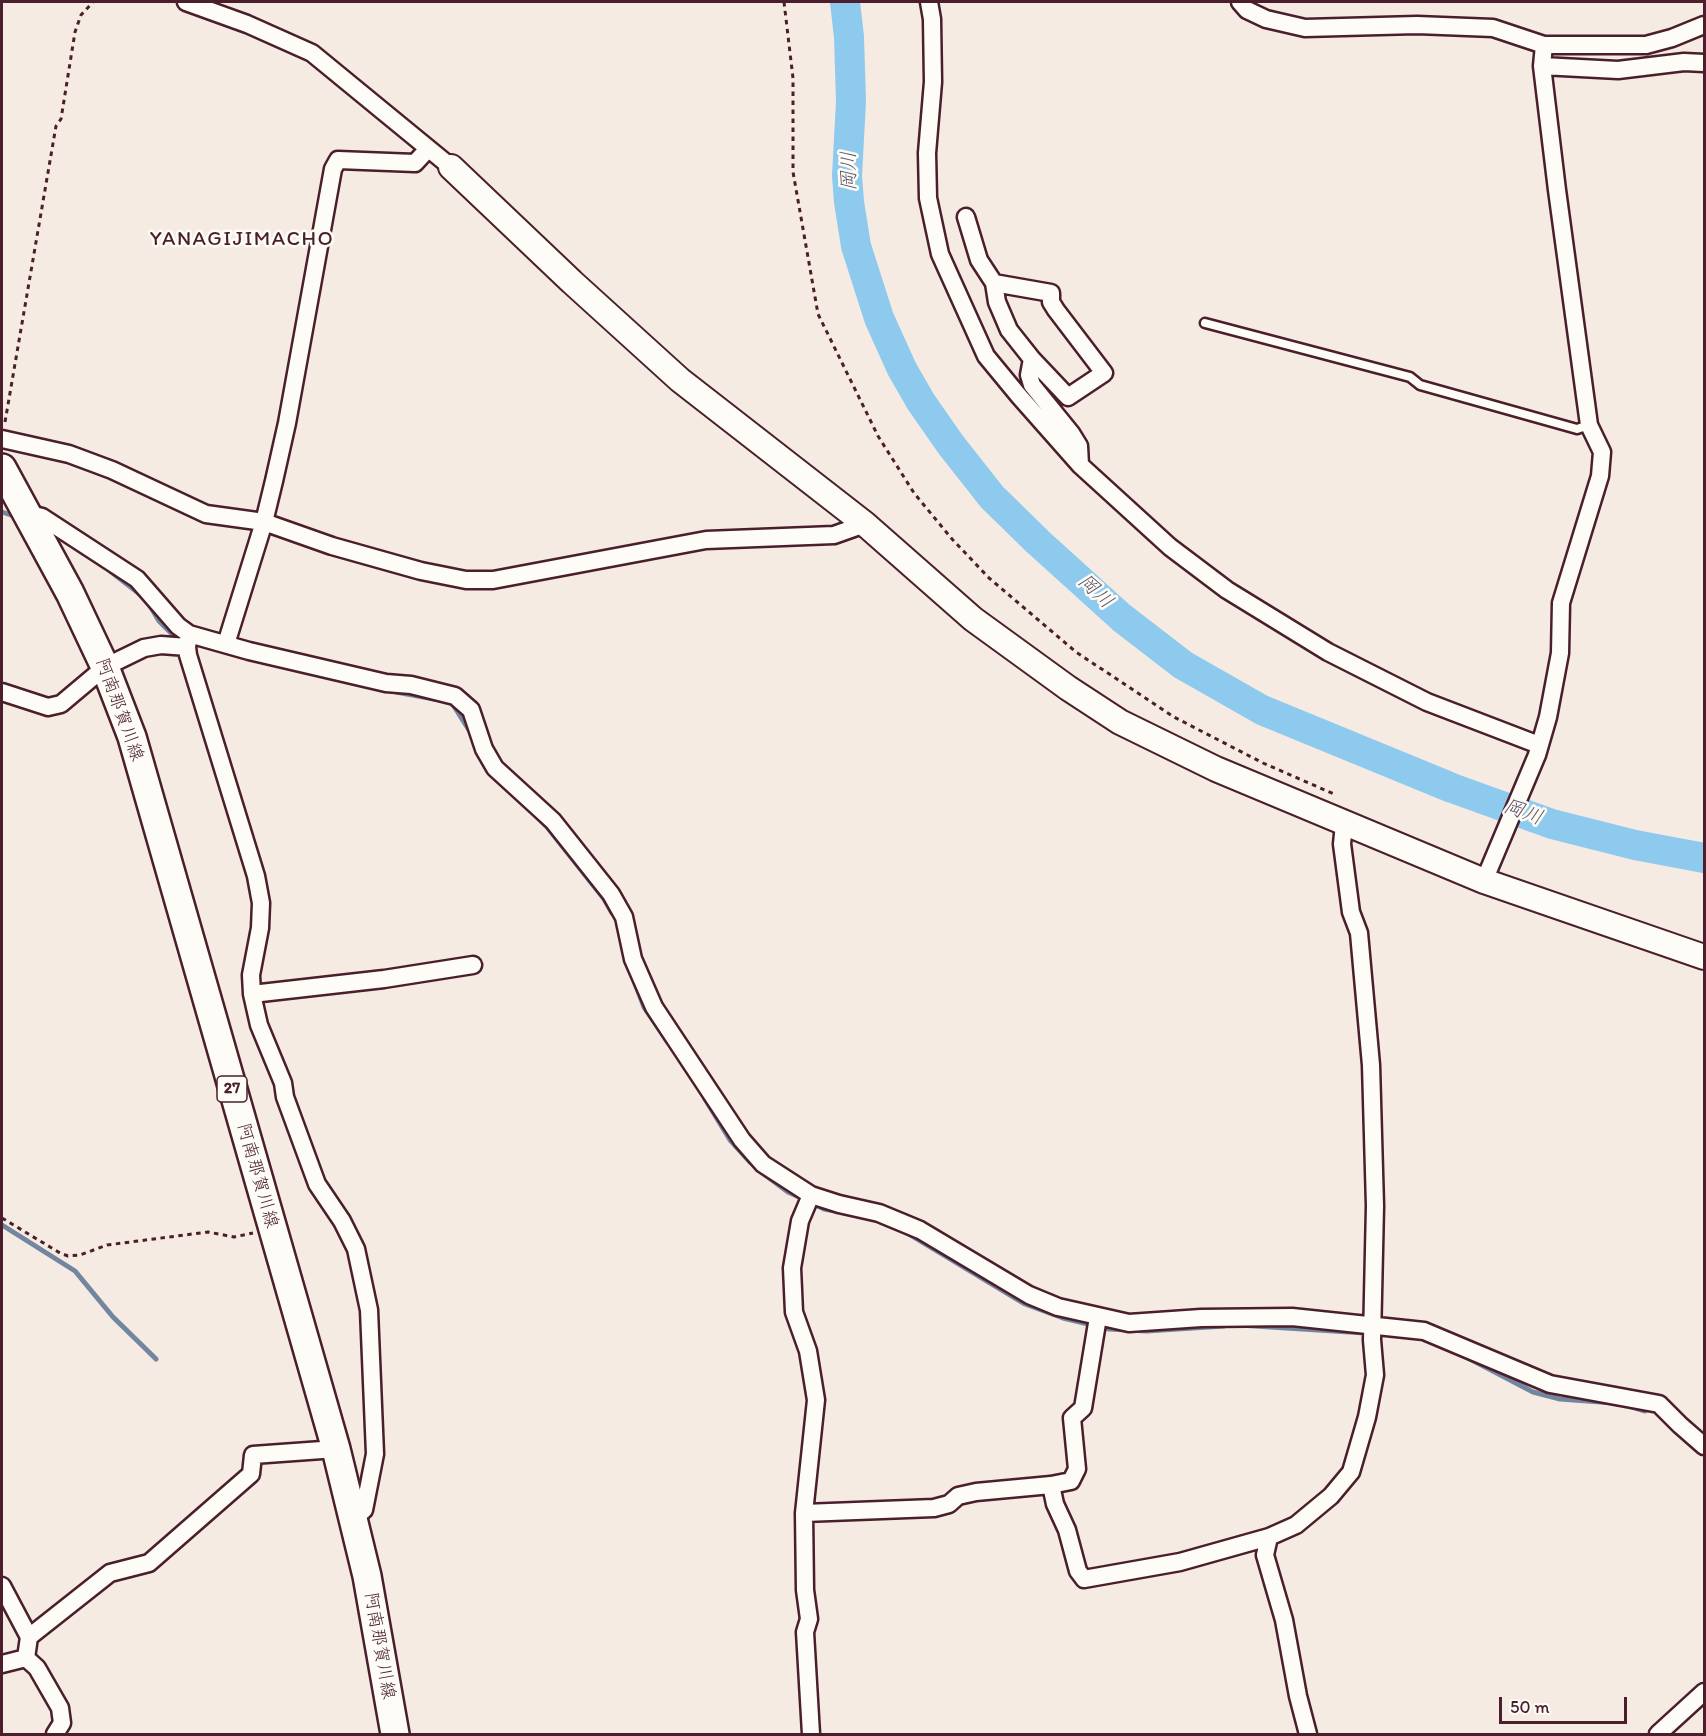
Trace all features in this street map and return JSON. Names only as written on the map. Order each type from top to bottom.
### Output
[{"type":"main road","name":"阿南那賀川線","points":[[2,468],[70,593],[105,667],[135,747],[354,1517],[367,1576],[395,1734]]},
{"type":"street","points":[[186,2],[247,24],[312,53],[451,168],[680,380],[866,524],[973,619],[1068,688],[1120,722],[1216,769],[1484,881],[1704,957]]},
{"type":"street","points":[[928,2],[932,20],[933,82],[927,153],[928,198],[940,254],[986,356],[1080,465],[1170,547],[1227,590],[1308,639],[1427,702],[1538,750]]},
{"type":"street","points":[[1240,2],[1246,10],[1266,19],[1305,28],[1417,24],[1493,28],[1544,45],[1646,45],[1672,38],[1704,25]]},
{"type":"street","points":[[1484,881],[1538,750],[1548,717],[1560,653],[1561,603],[1600,476],[1602,452],[1589,425],[1542,66],[1544,45]]},
{"type":"street","points":[[1542,66],[1618,70],[1704,63]]},
{"type":"street","points":[[226,644],[264,522],[287,423],[333,170],[339,160],[415,163],[428,149]]},
{"type":"street","points":[[966,217],[979,260],[994,284],[996,302],[1009,330],[1032,359],[1068,397],[1104,373],[1056,310],[1051,302],[1051,293],[994,284]]},
{"type":"street","points":[[1032,359],[1029,375],[1032,385],[1079,446],[1080,465]]},
{"type":"street","points":[[2,439],[69,454],[112,470],[206,514],[264,522],[332,546],[421,572],[466,580],[493,580],[706,540],[834,536],[866,524]]},
{"type":"street","points":[[26,513],[42,517],[137,579],[188,640],[256,876],[261,903],[260,928],[251,975],[252,994],[259,1025],[284,1083],[285,1097],[317,1184],[342,1221],[356,1250],[362,1273],[369,1310],[375,1454],[364,1510],[354,1517]]},
{"type":"street","points":[[2,692],[48,706],[61,704],[105,667],[144,648],[188,640],[226,644],[386,683],[411,685],[455,696],[471,710],[484,749],[495,768],[553,821],[611,894],[624,917],[633,959],[654,1007],[742,1140],[763,1164],[811,1195],[879,1213],[920,1230],[1029,1295],[1058,1307],[1129,1323],[1201,1318],[1292,1317],[1424,1331],[1550,1384],[1659,1404],[1704,1446]]},
{"type":"street","points":[[1051,1485],[1055,1504],[1066,1530],[1078,1571],[1084,1579],[1124,1570],[1180,1562],[1269,1537],[1296,1525],[1330,1496],[1351,1472],[1367,1417],[1374,1375],[1372,1325],[1375,1206],[1371,1065],[1359,933],[1351,912],[1342,844],[1344,824]]},
{"type":"street","points":[[252,994],[384,979],[472,965]]},
{"type":"street","points":[[811,1195],[800,1221],[792,1268],[794,1312],[808,1351],[816,1400],[804,1513],[805,1590],[809,1619],[805,1632],[811,1734]]},
{"type":"street","points":[[804,1513],[934,1508],[949,1504],[958,1496],[976,1492],[1071,1481],[1077,1468],[1072,1418],[1083,1408],[1098,1317]]},
{"type":"street","points":[[29,1637],[110,1574],[148,1563],[251,1474],[254,1455],[336,1449]]},
{"type":"street","points":[[1269,1537],[1265,1555],[1284,1620],[1298,1696],[1308,1734]]},
{"type":"street","points":[[2,1586],[29,1637],[26,1658]]},
{"type":"street","points":[[2,1664],[26,1658]]},
{"type":"street","points":[[26,1658],[37,1668],[60,1708],[62,1722],[55,1734]]},
{"type":"street","points":[[1658,1734],[1704,1692]]},
{"type":"lane","points":[[1205,323],[1410,376],[1420,385],[1577,429],[1589,425]]},
{"type":"path","points":[[2,439],[56,126],[61,118],[75,32],[81,15],[93,2]]},
{"type":"path","points":[[784,2],[793,78],[793,172],[818,314],[878,436],[914,493],[952,539],[989,578],[1076,652],[1174,717],[1263,763],[1339,797]]},
{"type":"path","points":[[2,1218],[68,1256],[80,1255],[107,1245],[208,1232],[234,1237],[272,1229]]},
{"type":"waterway","name":"岡川","points":[[845,2],[849,37],[851,101],[847,176],[856,246],[879,318],[902,369],[921,402],[951,445],[992,497],[1122,618],[1183,665],[1262,710],[1452,788],[1552,824],[1635,845],[1704,858]]},
{"type":"waterway","points":[[2,512],[17,517]]},
{"type":"waterway","points":[[110,571],[146,599],[159,621],[173,635],[183,639]]},
{"type":"waterway","points":[[396,692],[434,699]]},
{"type":"waterway","points":[[452,703],[469,730]]},
{"type":"waterway","points":[[537,817],[604,899],[612,913]]},
{"type":"waterway","points":[[626,959],[644,1007],[667,1041]]},
{"type":"waterway","points":[[705,1099],[730,1140],[750,1162]]},
{"type":"waterway","points":[[761,1172],[788,1192],[801,1198]]},
{"type":"waterway","points":[[812,1203],[835,1211]]},
{"type":"waterway","points":[[2,1225],[75,1271],[113,1317],[156,1359]]},
{"type":"waterway","points":[[904,1231],[1025,1304],[1063,1318],[1109,1329],[1147,1331],[1224,1326]]},
{"type":"waterway","points":[[1239,1325],[1365,1333]]},
{"type":"waterway","points":[[1468,1358],[1533,1392],[1560,1399],[1614,1403]]},
{"type":"waterway","points":[[1629,1406],[1645,1411]]},
{"type":"district","name":"YANAGIJIMACHO","points":[[242,240]]}]
